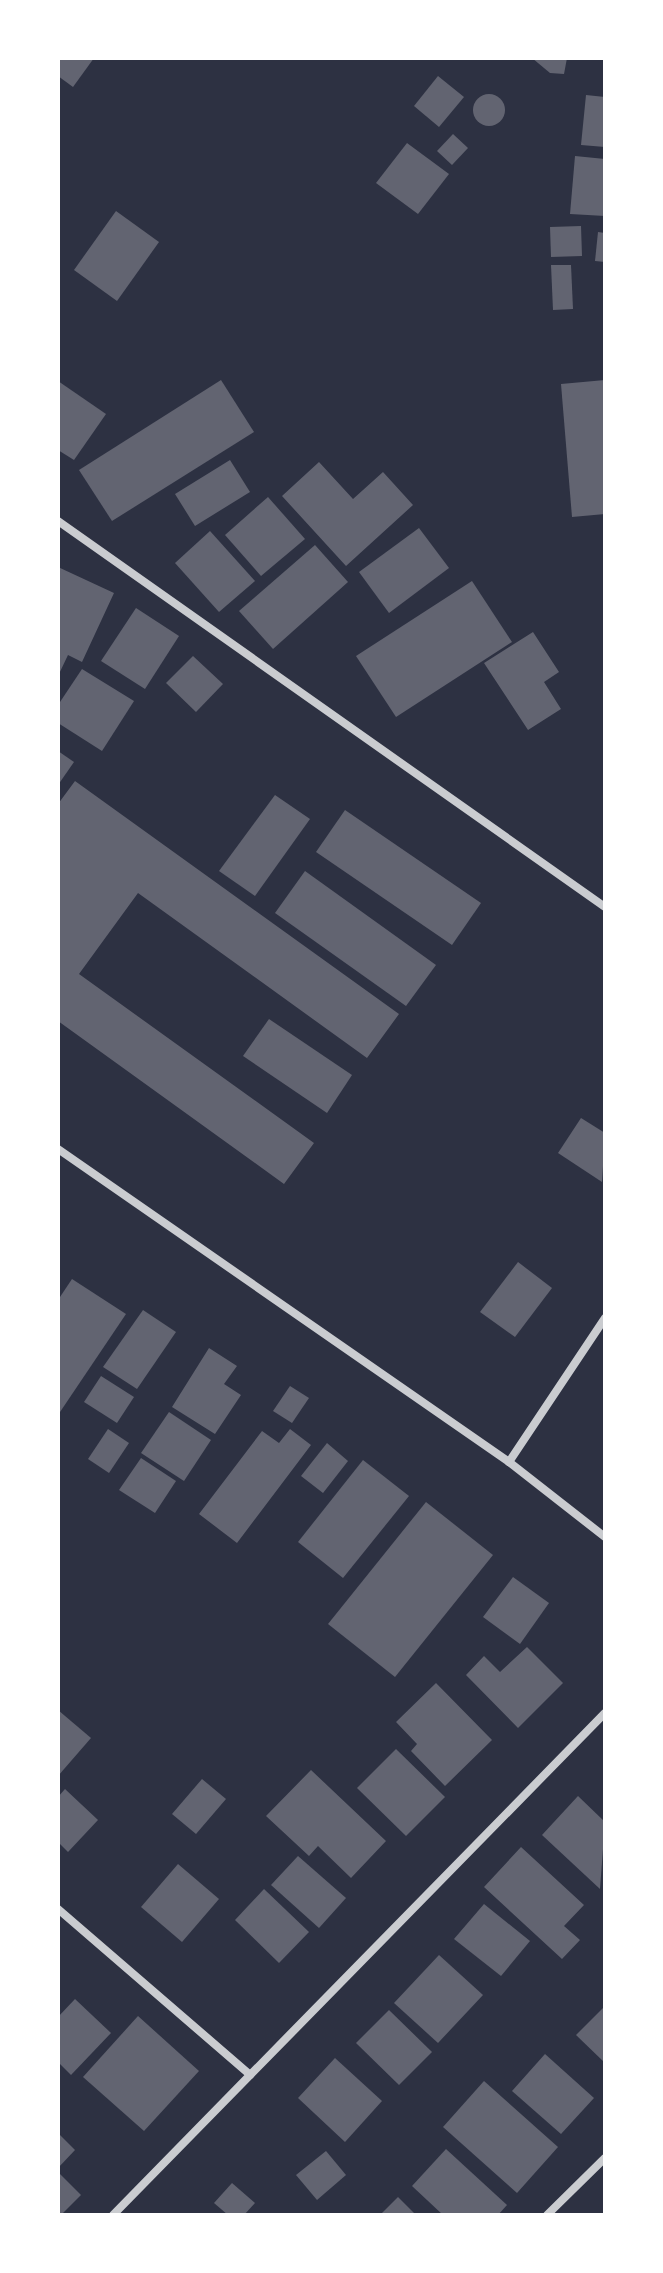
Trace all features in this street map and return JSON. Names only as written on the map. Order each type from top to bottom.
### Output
[{"type":"street","points":[[58,521],[605,907]]},
{"type":"street","points":[[58,1149],[509,1462],[605,1537]]},
{"type":"street","points":[[509,1462],[605,1318]]},
{"type":"street","points":[[113,2215],[605,1713]]},
{"type":"street","points":[[58,1909],[250,2075]]},
{"type":"street","points":[[547,2215],[605,2158]]},
{"type":"building","points":[[58,58],[94,58],[73,87],[58,76]]},
{"type":"building","points":[[532,58],[567,58],[564,74],[550,73]]},
{"type":"building","points":[[438,76],[464,97],[439,127],[414,106]]},
{"type":"building","points":[[489,94],[500,99],[505,110],[500,121],[489,126],[478,121],[473,110],[478,99]]},
{"type":"building","points":[[586,95],[605,97],[605,147],[581,145]]},
{"type":"building","points":[[453,134],[468,148],[452,165],[437,151]]},
{"type":"building","points":[[407,143],[449,174],[418,214],[376,183]]},
{"type":"building","points":[[575,156],[605,159],[605,216],[570,214]]},
{"type":"building","points":[[116,211],[159,242],[117,301],[74,270]]},
{"type":"building","points":[[581,226],[582,256],[551,257],[550,227]]},
{"type":"building","points":[[598,232],[605,233],[605,262],[595,261]]},
{"type":"building","points":[[551,265],[571,265],[573,309],[553,310]]},
{"type":"building","points":[[221,380],[254,432],[112,521],[79,470]]},
{"type":"building","points":[[605,380],[605,514],[572,517],[561,384]]},
{"type":"building","points":[[58,381],[106,414],[74,460],[58,450]]},
{"type":"building","points":[[230,460],[250,492],[195,526],[175,494]]},
{"type":"building","points":[[319,462],[353,499],[383,472],[413,505],[346,566],[282,496]]},
{"type":"building","points":[[268,497],[305,539],[261,576],[225,535]]},
{"type":"building","points":[[419,528],[449,568],[389,613],[359,572]]},
{"type":"building","points":[[210,531],[255,581],[219,612],[175,563]]},
{"type":"building","points":[[315,545],[348,582],[273,649],[239,611]]},
{"type":"building","points":[[58,567],[114,593],[82,662],[68,655],[58,676]]},
{"type":"building","points":[[472,581],[512,642],[396,717],[356,656]]},
{"type":"building","points":[[136,608],[179,636],[145,689],[101,661]]},
{"type":"building","points":[[533,632],[559,672],[544,682],[561,709],[528,730],[484,663]]},
{"type":"building","points":[[193,656],[223,684],[196,712],[166,683]]},
{"type":"building","points":[[82,669],[134,701],[102,751],[58,723],[58,705]]},
{"type":"building","points":[[58,751],[74,762],[58,785]]},
{"type":"building","points":[[75,781],[399,1014],[367,1058],[138,893],[79,974],[314,1143],[284,1184],[58,1021],[58,804]]},
{"type":"building","points":[[275,795],[310,819],[255,896],[219,871]]},
{"type":"building","points":[[345,810],[481,903],[452,945],[316,852]]},
{"type":"building","points":[[305,871],[436,965],[406,1006],[275,913]]},
{"type":"building","points":[[269,1019],[352,1075],[327,1113],[243,1056]]},
{"type":"building","points":[[581,1118],[605,1133],[602,1182],[558,1153]]},
{"type":"building","points":[[518,1262],[552,1288],[515,1337],[480,1312]]},
{"type":"building","points":[[72,1279],[126,1314],[58,1415],[58,1300]]},
{"type":"building","points":[[143,1310],[176,1332],[137,1389],[103,1367]]},
{"type":"building","points":[[209,1348],[237,1366],[224,1384],[241,1395],[215,1434],[172,1407]]},
{"type":"building","points":[[101,1376],[134,1397],[117,1423],[84,1402]]},
{"type":"building","points":[[290,1386],[309,1398],[292,1423],[273,1411]]},
{"type":"building","points":[[169,1412],[211,1440],[184,1481],[141,1453]]},
{"type":"building","points":[[108,1429],[129,1443],[109,1473],[88,1459]]},
{"type":"building","points":[[290,1429],[311,1445],[237,1543],[199,1514],[262,1431],[279,1443]]},
{"type":"building","points":[[327,1443],[348,1461],[323,1493],[301,1476]]},
{"type":"building","points":[[141,1458],[176,1481],[155,1513],[119,1490]]},
{"type":"building","points":[[363,1460],[409,1496],[343,1578],[298,1542]]},
{"type":"building","points":[[426,1502],[493,1555],[395,1677],[328,1624]]},
{"type":"building","points":[[513,1577],[549,1603],[520,1644],[483,1617]]},
{"type":"building","points":[[527,1647],[563,1683],[518,1728],[466,1675],[484,1656],[500,1672]]},
{"type":"building","points":[[436,1683],[492,1740],[445,1786],[411,1751],[417,1744],[396,1722]]},
{"type":"building","points":[[58,1710],[91,1738],[58,1776]]},
{"type":"building","points":[[396,1749],[445,1797],[406,1836],[357,1788]]},
{"type":"building","points":[[311,1770],[386,1841],[351,1878],[318,1846],[309,1856],[266,1816]]},
{"type":"building","points":[[202,1779],[226,1799],[196,1834],[172,1814]]},
{"type":"building","points":[[65,1789],[98,1820],[68,1852],[58,1842],[58,1797]]},
{"type":"building","points":[[578,1796],[605,1822],[600,1889],[542,1835]]},
{"type":"building","points":[[521,1847],[584,1905],[564,1926],[580,1940],[562,1959],[484,1887]]},
{"type":"building","points":[[298,1856],[346,1898],[319,1928],[271,1885]]},
{"type":"building","points":[[178,1864],[219,1899],[182,1942],[141,1907]]},
{"type":"building","points":[[264,1889],[309,1932],[279,1963],[235,1920]]},
{"type":"building","points":[[484,1904],[530,1941],[501,1976],[454,1939]]},
{"type":"building","points":[[439,1955],[483,1995],[438,2043],[394,2003]]},
{"type":"building","points":[[75,1999],[111,2033],[71,2075],[58,2062],[58,2017]]},
{"type":"building","points":[[605,2006],[605,2063],[576,2035]]},
{"type":"building","points":[[389,2010],[432,2052],[399,2085],[356,2043]]},
{"type":"building","points":[[138,2016],[199,2071],[144,2131],[83,2077]]},
{"type":"building","points":[[545,2054],[594,2098],[561,2134],[512,2091]]},
{"type":"building","points":[[335,2058],[382,2101],[345,2142],[298,2098]]},
{"type":"building","points":[[484,2081],[558,2147],[517,2193],[443,2127]]},
{"type":"building","points":[[58,2133],[75,2150],[58,2168]]},
{"type":"building","points":[[446,2149],[507,2205],[498,2215],[443,2215],[412,2186]]},
{"type":"building","points":[[326,2151],[346,2175],[317,2200],[296,2175]]},
{"type":"building","points":[[58,2172],[81,2195],[61,2215],[58,2215]]},
{"type":"building","points":[[232,2183],[255,2203],[244,2215],[228,2215],[214,2203]]},
{"type":"building","points":[[398,2197],[416,2215],[380,2215]]}]
